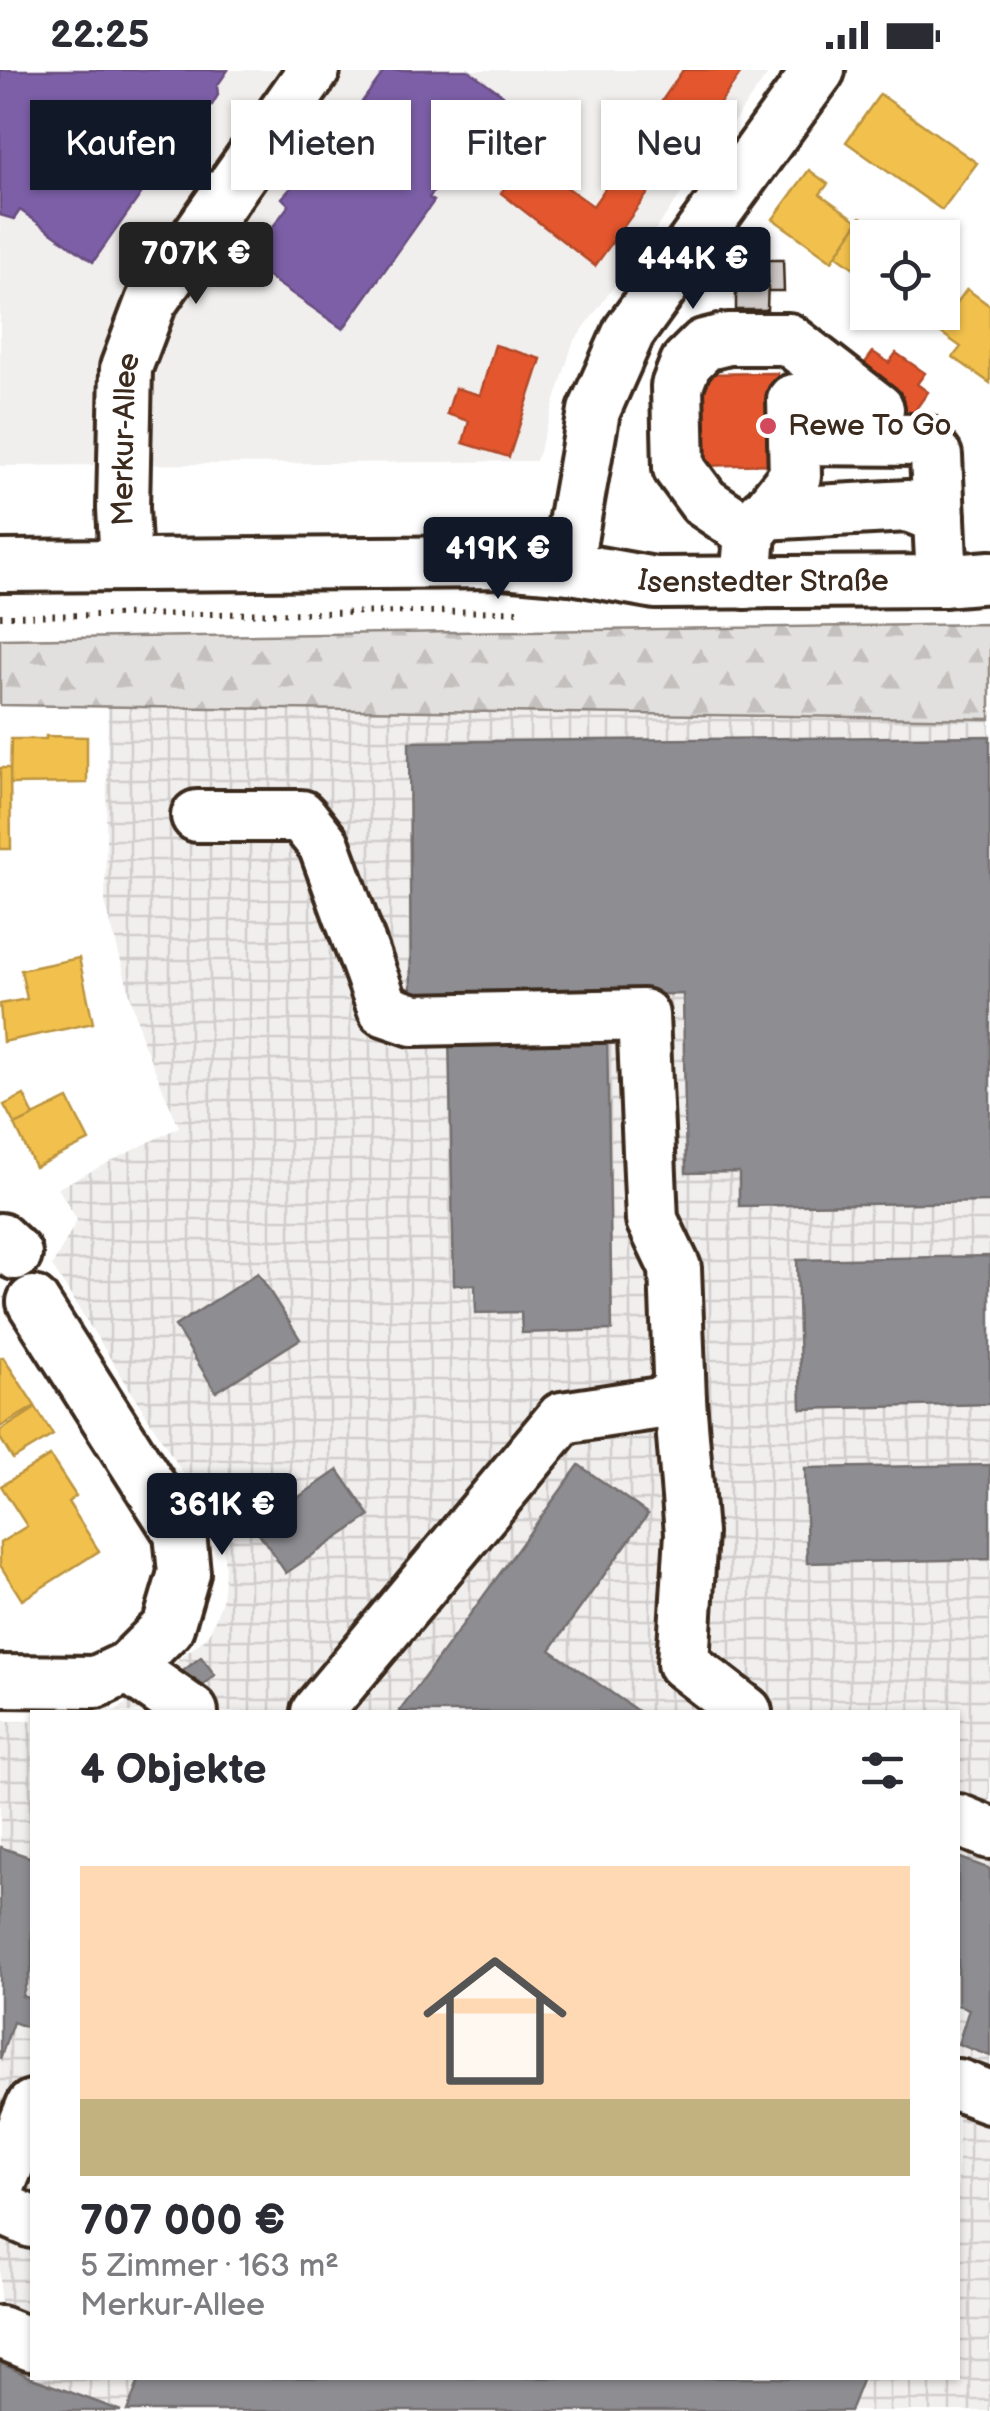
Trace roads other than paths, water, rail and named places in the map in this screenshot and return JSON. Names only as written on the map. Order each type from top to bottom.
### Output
[{"type":"street","name":"Merkur-Allee","points":[[126,564],[126,368],[150,302],[314,70]]},
{"type":"street","points":[[571,568],[570,546],[594,411],[629,332],[819,70]]},
{"type":"street","points":[[933,481],[908,506],[756,523],[704,502],[680,468],[677,386],[686,363],[704,346],[728,339],[788,339],[878,408],[933,481],[966,579]]},
{"type":"street","points":[[746,583],[756,523],[794,458],[793,400],[845,398],[878,408]]},
{"type":"street","points":[[794,458],[933,481]]},
{"type":"street","name":"Isenstedter Straße","points":[[0,566],[503,562],[571,568],[655,583],[966,579]]},
{"type":"street","points":[[198,816],[301,816],[324,845],[384,1010],[414,1020],[643,1015],[652,1220],[675,1268],[691,1532],[683,1662],[743,1710]]},
{"type":"street","points":[[0,1681],[96,1682],[128,1667],[168,1627],[184,1572],[180,1533],[33,1302]]},
{"type":"street","points":[[319,1710],[562,1418],[680,1400]]},
{"type":"street","points":[[128,1667],[189,1710]]},
{"type":"street","points":[[960,1821],[990,1833]]},
{"type":"street","points":[[960,2086],[990,2096]]},
{"type":"street","points":[[0,2184],[30,2111]]},
{"type":"street","points":[[0,2208],[30,2221]]},
{"type":"street","points":[[0,2332],[30,2344]]},
{"type":"place","name":"Rewe To Go","points":[[768,426]]}]
